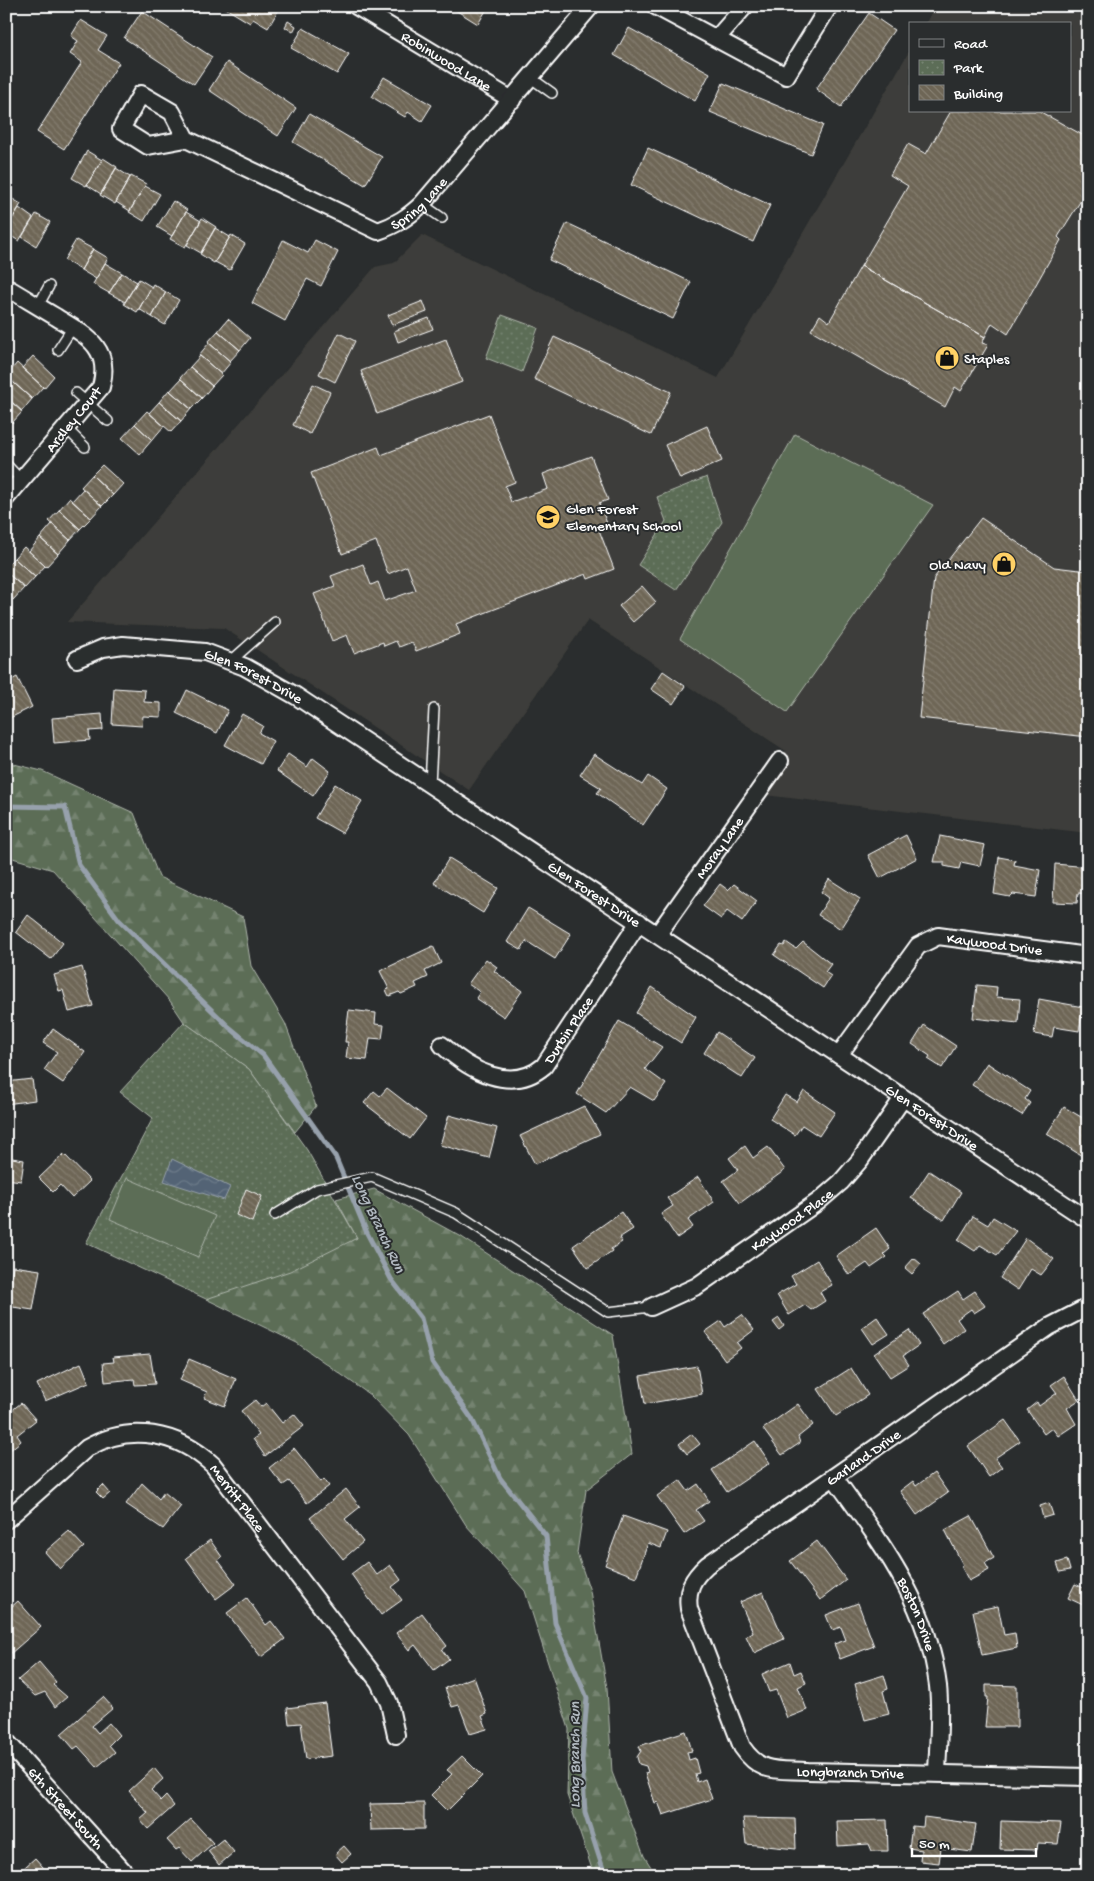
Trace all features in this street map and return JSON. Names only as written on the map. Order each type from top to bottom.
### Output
[{"type":"street","name":"Robinwood Lane","points":[[356,6],[512,100]]},
{"type":"street","name":"Spring Lane","points":[[186,139],[378,231],[394,226],[422,204],[591,6]]},
{"type":"street","points":[[655,6],[786,76],[829,6]]},
{"type":"street","points":[[717,38],[745,6]]},
{"type":"street","name":"Ardley Court","points":[[6,286],[73,327],[92,341],[104,363],[101,387],[82,398],[66,429],[6,498]]},
{"type":"street","name":"Glen Forest Drive","points":[[77,659],[102,648],[122,645],[205,652],[245,667],[296,696],[1088,1220]]},
{"type":"street","name":"Moray Lane","points":[[658,934],[780,761]]},
{"type":"street","name":"Durbin Place","points":[[442,1044],[456,1058],[475,1069],[496,1077],[515,1078],[536,1073],[544,1066],[639,922]]},
{"type":"street","name":"Kaywood Drive","points":[[839,1055],[918,946],[925,932],[938,936],[1088,956]]},
{"type":"street","name":"Kaywood Place","points":[[651,1308],[697,1286],[819,1201],[841,1182],[860,1160],[902,1098]]},
{"type":"street","name":"Garland Drive","points":[[700,1636],[689,1608],[688,1598],[690,1583],[697,1574],[1049,1328],[1088,1307]]},
{"type":"street","name":"Merritt Place","points":[[6,1520],[87,1448],[100,1440],[119,1435],[142,1433],[160,1435],[179,1441],[199,1452],[213,1465],[379,1682],[389,1703],[396,1735]]},
{"type":"street","name":"Boston Drive","points":[[834,1477],[894,1561],[920,1611],[930,1643],[938,1687],[937,1773]]},
{"type":"street","name":"Longbranch Drive","points":[[700,1636],[742,1747],[757,1765],[766,1769],[1088,1777]]},
{"type":"street","name":"6th Street South","points":[[6,1741],[127,1875]]},
{"type":"lane","points":[[531,78],[552,93]]},
{"type":"lane","points":[[422,204],[442,218]]},
{"type":"lane","points":[[38,306],[49,286]]},
{"type":"lane","points":[[58,350],[73,327]]},
{"type":"lane","points":[[82,398],[108,421]]},
{"type":"lane","points":[[66,429],[85,446]]},
{"type":"lane","points":[[6,464],[21,480]]},
{"type":"lane","points":[[230,661],[275,622]]},
{"type":"lane","points":[[430,784],[434,709]]},
{"type":"lane","points":[[275,1215],[317,1189],[372,1177],[456,1213],[608,1312],[651,1308]]},
{"type":"shaded area","points":[[936,6],[1088,6],[1088,833],[756,794],[786,751],[588,620],[469,790],[224,628],[67,622],[375,267],[394,263],[422,235],[718,378],[909,52],[909,112],[1072,112],[1072,22],[926,22]]},
{"type":"green space","points":[[502,315],[538,328],[522,372],[486,358]]},
{"type":"green space","points":[[795,434],[933,505],[787,712],[680,639]]},
{"type":"green space","points":[[707,477],[722,522],[676,590],[638,565],[666,521],[657,497]]},
{"type":"green space","points":[[6,762],[42,771],[134,813],[159,877],[243,917],[251,966],[285,1023],[316,1106],[295,1132],[249,1069],[184,1022],[170,1001],[53,870],[6,856]]},
{"type":"green space","points":[[184,1022],[249,1069],[307,1150],[357,1238],[290,1271],[206,1299],[86,1243],[153,1118],[120,1092]]},
{"type":"green space","points":[[127,1178],[215,1216],[198,1257],[110,1219]]},
{"type":"green space","points":[[374,1189],[460,1236],[613,1335],[632,1454],[586,1490],[577,1553],[590,1591],[607,1688],[612,1772],[644,1856],[656,1875],[594,1875],[567,1795],[569,1729],[525,1591],[466,1525],[409,1435],[370,1395],[297,1343],[206,1299],[357,1238],[336,1199]]},
{"type":"water","points":[[172,1159],[230,1187],[224,1200],[164,1181]]},
{"type":"building","points":[[222,6],[270,6],[278,11],[268,28],[253,19],[250,23]]},
{"type":"building","points":[[449,6],[487,6],[488,7],[478,24]]},
{"type":"building","points":[[142,11],[212,57],[194,84],[124,38]]},
{"type":"building","points":[[869,13],[894,30],[841,107],[816,89]]},
{"type":"building","points":[[81,20],[107,36],[98,50],[119,63],[64,149],[37,132],[82,62],[70,54],[78,41],[71,36]]},
{"type":"building","points":[[288,21],[296,26],[293,32],[285,27]]},
{"type":"building","points":[[303,28],[349,54],[337,74],[291,48]]},
{"type":"building","points":[[629,28],[710,73],[695,101],[614,55]]},
{"type":"building","points":[[227,62],[296,108],[278,136],[209,90]]},
{"type":"building","points":[[384,77],[432,105],[422,121],[408,112],[405,117],[372,97]]},
{"type":"building","points":[[723,83],[823,125],[811,154],[710,112]]},
{"type":"building","points":[[950,112],[1041,112],[1088,138],[1088,159],[1084,166],[1088,189],[1058,237],[1061,240],[1008,334],[992,323],[985,337],[861,266],[908,186],[890,175],[908,144],[926,154]]},
{"type":"building","points":[[309,114],[382,157],[365,185],[293,142]]},
{"type":"building","points":[[648,148],[770,205],[753,242],[631,185]]},
{"type":"building","points":[[87,151],[102,160],[86,186],[72,178]]},
{"type":"building","points":[[103,158],[117,167],[101,194],[87,185]]},
{"type":"building","points":[[116,168],[130,177],[115,204],[100,195]]},
{"type":"building","points":[[131,176],[146,184],[130,211],[116,202]]},
{"type":"building","points":[[145,186],[160,194],[144,221],[129,212]]},
{"type":"building","points":[[6,195],[21,204],[6,229]]},
{"type":"building","points":[[173,201],[187,210],[172,236],[157,227]]},
{"type":"building","points":[[19,208],[33,218],[19,241],[6,233],[6,229]]},
{"type":"building","points":[[186,212],[201,221],[185,247],[170,239]]},
{"type":"building","points":[[36,214],[50,222],[36,246],[22,237]]},
{"type":"building","points":[[202,218],[216,227],[201,253],[187,245]]},
{"type":"building","points":[[567,223],[691,282],[673,319],[549,260]]},
{"type":"building","points":[[215,228],[230,237],[214,263],[200,254]]},
{"type":"building","points":[[231,235],[245,244],[230,270],[215,262]]},
{"type":"building","points":[[76,240],[93,249],[81,270],[64,260]]},
{"type":"building","points":[[283,240],[308,253],[315,240],[338,252],[321,286],[307,279],[285,321],[252,303]]},
{"type":"building","points":[[93,249],[108,258],[96,279],[81,270]]},
{"type":"building","points":[[105,263],[122,273],[109,293],[93,284]]},
{"type":"building","points":[[861,266],[985,337],[982,343],[988,345],[961,391],[955,387],[945,407],[811,330],[820,315],[829,322]]},
{"type":"building","points":[[122,273],[137,282],[125,302],[109,293]]},
{"type":"building","points":[[139,279],[152,287],[137,312],[124,304]]},
{"type":"building","points":[[153,284],[166,292],[152,317],[139,309]]},
{"type":"building","points":[[166,292],[179,300],[165,325],[152,317]]},
{"type":"building","points":[[423,301],[427,312],[392,325],[388,315]]},
{"type":"building","points":[[429,318],[433,329],[398,342],[394,331]]},
{"type":"building","points":[[228,319],[250,338],[240,350],[218,331]]},
{"type":"building","points":[[218,331],[240,350],[230,361],[208,342]]},
{"type":"building","points":[[339,333],[355,341],[335,382],[319,374]]},
{"type":"building","points":[[554,337],[671,392],[651,435],[534,379]]},
{"type":"building","points":[[446,339],[462,382],[377,414],[361,371]]},
{"type":"building","points":[[209,343],[231,362],[221,374],[199,355]]},
{"type":"building","points":[[33,356],[54,376],[44,388],[22,368]]},
{"type":"building","points":[[200,356],[222,375],[212,386],[190,367]]},
{"type":"building","points":[[17,363],[43,387],[32,399],[6,376]]},
{"type":"building","points":[[190,367],[212,386],[202,398],[180,378]]},
{"type":"building","points":[[6,376],[32,399],[22,411],[6,397]]},
{"type":"building","points":[[181,379],[202,398],[191,409],[170,391]]},
{"type":"building","points":[[313,384],[330,392],[310,434],[293,425]]},
{"type":"building","points":[[169,390],[191,409],[181,421],[159,402]]},
{"type":"building","points":[[6,397],[22,412],[12,423],[6,418]]},
{"type":"building","points":[[159,402],[181,421],[171,432],[149,413]]},
{"type":"building","points":[[147,411],[164,426],[152,440],[135,424]]},
{"type":"building","points":[[489,414],[515,482],[505,486],[511,502],[548,489],[543,474],[591,456],[608,500],[599,503],[608,526],[599,530],[614,569],[588,579],[586,574],[456,624],[460,634],[416,651],[412,642],[399,647],[396,641],[384,646],[383,642],[354,653],[347,635],[332,641],[314,594],[335,586],[331,576],[363,564],[371,585],[378,582],[385,601],[416,590],[407,566],[388,574],[376,541],[342,554],[311,473],[378,447],[381,455]]},
{"type":"building","points":[[135,424],[152,440],[140,454],[122,438]]},
{"type":"building","points":[[707,426],[722,461],[680,479],[665,445]]},
{"type":"building","points":[[102,465],[123,484],[113,495],[92,475]]},
{"type":"building","points":[[92,475],[113,495],[102,506],[81,487]]},
{"type":"building","points":[[83,489],[102,506],[91,518],[72,501]]},
{"type":"building","points":[[69,498],[91,518],[80,529],[59,510]]},
{"type":"building","points":[[59,510],[80,529],[70,540],[49,521]]},
{"type":"building","points":[[981,518],[1054,567],[1088,571],[1088,737],[919,718],[934,578]]},
{"type":"building","points":[[52,524],[70,540],[58,554],[40,538]]},
{"type":"building","points":[[40,538],[58,554],[46,567],[29,551]]},
{"type":"building","points":[[24,547],[45,566],[35,577],[14,558]]},
{"type":"building","points":[[14,558],[35,577],[25,588],[6,572],[6,566]]},
{"type":"building","points":[[6,572],[24,588],[13,600],[6,595]]},
{"type":"building","points":[[642,586],[656,602],[633,622],[619,606]]},
{"type":"building","points":[[663,671],[685,686],[673,704],[651,689]]},
{"type":"building","points":[[17,677],[32,707],[6,720],[6,698],[9,697],[6,683]]},
{"type":"building","points":[[114,688],[145,690],[144,702],[161,703],[161,717],[143,716],[142,726],[112,724]]},
{"type":"building","points":[[187,690],[228,710],[217,733],[176,713]]},
{"type":"building","points":[[102,714],[103,730],[89,731],[90,740],[54,743],[52,718]]},
{"type":"building","points":[[242,714],[263,726],[259,733],[273,741],[261,764],[225,745]]},
{"type":"building","points":[[288,754],[307,767],[313,758],[330,771],[313,796],[277,771]]},
{"type":"building","points":[[594,754],[642,785],[648,776],[667,789],[643,825],[597,793],[601,788],[580,775]]},
{"type":"building","points":[[335,784],[362,801],[342,833],[315,818]]},
{"type":"building","points":[[906,835],[917,858],[880,878],[868,855]]},
{"type":"building","points":[[940,836],[985,845],[980,866],[961,862],[959,869],[944,866],[944,862],[934,862]]},
{"type":"building","points":[[999,857],[1015,860],[1014,865],[1040,870],[1036,897],[1013,894],[1010,897],[994,894]]},
{"type":"building","points":[[449,858],[498,888],[483,913],[434,883]]},
{"type":"building","points":[[1055,864],[1088,867],[1088,894],[1078,893],[1077,903],[1053,902]]},
{"type":"building","points":[[829,879],[860,899],[841,929],[818,915],[829,898],[821,892]]},
{"type":"building","points":[[720,884],[728,890],[734,884],[757,901],[742,922],[727,911],[721,919],[703,906]]},
{"type":"building","points":[[528,908],[571,934],[555,959],[526,941],[521,950],[507,942]]},
{"type":"building","points":[[28,915],[63,943],[51,959],[16,932]]},
{"type":"building","points":[[786,942],[796,949],[803,942],[831,964],[825,972],[831,976],[823,988],[774,955],[781,945],[784,946]]},
{"type":"building","points":[[433,946],[441,963],[425,971],[428,977],[415,983],[417,987],[401,994],[399,992],[389,996],[386,990],[389,989],[380,971]]},
{"type":"building","points":[[486,959],[497,967],[494,971],[522,991],[504,1017],[476,998],[480,992],[468,984]]},
{"type":"building","points":[[82,967],[93,1006],[69,1012],[63,990],[59,991],[54,975]]},
{"type":"building","points":[[977,985],[997,987],[996,997],[1020,999],[1018,1023],[973,1018]]},
{"type":"building","points":[[652,987],[696,1017],[681,1043],[636,1013]]},
{"type":"building","points":[[1039,999],[1083,1007],[1079,1031],[1054,1027],[1052,1037],[1034,1034]]},
{"type":"building","points":[[349,1010],[376,1013],[375,1024],[384,1025],[382,1039],[370,1038],[367,1060],[346,1058],[348,1042],[345,1042]]},
{"type":"building","points":[[619,1021],[662,1047],[645,1069],[666,1084],[654,1101],[630,1087],[606,1113],[577,1094]]},
{"type":"building","points":[[924,1025],[956,1046],[942,1068],[928,1059],[930,1056],[912,1044]]},
{"type":"building","points":[[53,1029],[85,1052],[63,1083],[44,1070],[57,1052],[43,1043]]},
{"type":"building","points":[[717,1032],[755,1058],[742,1078],[704,1053]]},
{"type":"building","points":[[987,1063],[1030,1091],[1025,1099],[1030,1103],[1022,1115],[972,1085]]},
{"type":"building","points":[[32,1079],[35,1100],[6,1104],[6,1082]]},
{"type":"building","points":[[387,1088],[426,1118],[410,1139],[364,1103],[374,1091],[380,1096]]},
{"type":"building","points":[[804,1091],[835,1112],[819,1136],[802,1125],[795,1135],[770,1119],[785,1095],[797,1102]]},
{"type":"building","points":[[584,1106],[600,1134],[535,1164],[520,1136]]},
{"type":"building","points":[[1064,1107],[1088,1121],[1088,1148],[1082,1156],[1047,1134]]},
{"type":"building","points":[[449,1115],[497,1128],[489,1158],[440,1145]]},
{"type":"building","points":[[745,1146],[753,1158],[768,1147],[785,1170],[740,1203],[723,1181],[738,1170],[729,1158]]},
{"type":"building","points":[[64,1154],[90,1181],[72,1198],[60,1185],[53,1192],[39,1178]]},
{"type":"building","points":[[6,1157],[24,1160],[21,1181],[6,1179]]},
{"type":"building","points":[[929,1171],[961,1192],[944,1220],[911,1198]]},
{"type":"building","points":[[698,1177],[714,1202],[688,1220],[693,1227],[677,1238],[661,1214],[673,1206],[667,1198]]},
{"type":"building","points":[[246,1189],[262,1196],[252,1222],[236,1215]]},
{"type":"building","points":[[621,1212],[633,1229],[619,1238],[622,1242],[611,1249],[612,1251],[588,1268],[573,1246]]},
{"type":"building","points":[[973,1216],[988,1225],[993,1217],[1016,1231],[997,1255],[980,1245],[975,1251],[958,1240]]},
{"type":"building","points":[[876,1228],[890,1249],[884,1254],[887,1257],[871,1268],[867,1263],[849,1275],[836,1256]]},
{"type":"building","points":[[1026,1238],[1054,1259],[1041,1275],[1031,1269],[1018,1290],[1000,1278]]},
{"type":"building","points":[[914,1258],[921,1264],[912,1274],[905,1268]]},
{"type":"building","points":[[817,1260],[832,1285],[820,1292],[825,1301],[811,1310],[805,1305],[789,1315],[777,1295],[796,1284],[791,1276]]},
{"type":"building","points":[[13,1266],[40,1270],[33,1310],[6,1306]]},
{"type":"building","points":[[958,1291],[963,1299],[975,1291],[985,1306],[974,1313],[971,1309],[957,1319],[964,1329],[943,1344],[923,1314]]},
{"type":"building","points":[[742,1315],[754,1330],[737,1343],[741,1348],[725,1360],[705,1332],[721,1321],[725,1327]]},
{"type":"building","points":[[877,1317],[889,1334],[873,1344],[862,1328]]},
{"type":"building","points":[[779,1318],[784,1326],[779,1330],[773,1322]]},
{"type":"building","points":[[909,1330],[919,1345],[903,1356],[909,1365],[890,1377],[874,1354]]},
{"type":"building","points":[[150,1354],[155,1384],[135,1385],[134,1379],[105,1382],[103,1363],[114,1362],[113,1357]]},
{"type":"building","points":[[189,1359],[236,1379],[225,1406],[204,1398],[207,1392],[180,1380]]},
{"type":"building","points":[[81,1363],[89,1382],[45,1401],[37,1384]]},
{"type":"building","points":[[697,1366],[702,1394],[645,1404],[640,1376]]},
{"type":"building","points":[[851,1368],[868,1395],[836,1416],[818,1389]]},
{"type":"building","points":[[1064,1376],[1079,1400],[1067,1408],[1076,1424],[1058,1436],[1052,1428],[1044,1434],[1027,1410],[1037,1402],[1039,1406],[1057,1393],[1051,1385]]},
{"type":"building","points":[[255,1400],[261,1407],[266,1403],[282,1423],[294,1414],[304,1426],[265,1456],[253,1439],[259,1435],[241,1411]]},
{"type":"building","points":[[21,1403],[36,1420],[17,1435],[21,1441],[9,1451],[6,1447],[6,1415]]},
{"type":"building","points":[[798,1404],[813,1425],[798,1437],[800,1443],[782,1455],[763,1429]]},
{"type":"building","points":[[1005,1420],[1020,1441],[995,1458],[1002,1467],[989,1477],[968,1446]]},
{"type":"building","points":[[692,1434],[700,1444],[687,1454],[679,1444]]},
{"type":"building","points":[[755,1441],[770,1463],[727,1492],[712,1470]]},
{"type":"building","points":[[294,1448],[321,1482],[324,1479],[329,1486],[307,1503],[289,1481],[283,1485],[269,1468]]},
{"type":"building","points":[[934,1473],[948,1493],[917,1515],[900,1491],[913,1481],[916,1486]]},
{"type":"building","points":[[680,1480],[688,1491],[698,1484],[709,1501],[696,1510],[704,1521],[684,1534],[657,1496]]},
{"type":"building","points":[[142,1483],[159,1499],[164,1492],[181,1506],[163,1529],[126,1504]]},
{"type":"building","points":[[103,1485],[110,1493],[103,1499],[96,1492]]},
{"type":"building","points":[[346,1489],[360,1507],[345,1519],[363,1542],[343,1559],[310,1518]]},
{"type":"building","points":[[1049,1503],[1053,1515],[1043,1518],[1040,1506]]},
{"type":"building","points":[[623,1516],[667,1532],[661,1548],[648,1543],[636,1577],[605,1565]]},
{"type":"building","points":[[971,1516],[994,1558],[985,1563],[989,1570],[969,1581],[945,1530]]},
{"type":"building","points":[[69,1531],[84,1547],[60,1569],[45,1552]]},
{"type":"building","points":[[210,1540],[222,1557],[218,1560],[236,1584],[216,1599],[186,1558]]},
{"type":"building","points":[[817,1541],[846,1580],[820,1600],[790,1561]]},
{"type":"building","points":[[1067,1560],[1070,1570],[1060,1572],[1057,1563]]},
{"type":"building","points":[[367,1562],[377,1575],[390,1565],[401,1580],[392,1587],[402,1600],[381,1615],[351,1574]]},
{"type":"building","points":[[1075,1584],[1088,1590],[1083,1605],[1068,1598]]},
{"type":"building","points":[[763,1592],[784,1639],[754,1653],[746,1636],[753,1632],[740,1602]]},
{"type":"building","points":[[247,1598],[266,1625],[271,1621],[285,1639],[261,1657],[227,1613]]},
{"type":"building","points":[[18,1601],[41,1627],[10,1654],[6,1650],[6,1605],[9,1609]]},
{"type":"building","points":[[858,1603],[874,1646],[840,1659],[834,1644],[846,1640],[841,1627],[832,1630],[826,1615]]},
{"type":"building","points":[[998,1606],[1004,1635],[1015,1633],[1017,1648],[982,1655],[973,1611]]},
{"type":"building","points":[[422,1613],[447,1646],[442,1650],[449,1659],[434,1670],[415,1645],[409,1650],[396,1633]]},
{"type":"building","points":[[39,1662],[56,1682],[53,1685],[67,1697],[55,1707],[45,1692],[35,1696],[18,1680]]},
{"type":"building","points":[[790,1662],[794,1674],[801,1671],[806,1683],[798,1687],[807,1710],[787,1718],[776,1690],[769,1692],[762,1674]]},
{"type":"building","points":[[884,1675],[888,1689],[883,1691],[889,1714],[865,1720],[855,1684]]},
{"type":"building","points":[[474,1677],[487,1714],[482,1716],[487,1729],[470,1734],[459,1705],[452,1707],[445,1688]]},
{"type":"building","points":[[986,1685],[1017,1686],[1017,1727],[985,1727],[988,1697],[986,1697]]},
{"type":"building","points":[[103,1697],[113,1708],[92,1726],[98,1733],[109,1723],[119,1735],[109,1745],[115,1752],[97,1767],[78,1746],[74,1749],[61,1734]]},
{"type":"building","points":[[325,1703],[332,1756],[306,1759],[301,1723],[289,1724],[287,1708]]},
{"type":"building","points":[[686,1731],[692,1751],[687,1752],[689,1760],[695,1758],[699,1773],[695,1774],[697,1782],[705,1779],[712,1799],[663,1815],[658,1802],[655,1803],[645,1773],[648,1772],[646,1766],[639,1764],[637,1757],[641,1751],[639,1746]]},
{"type":"building","points":[[462,1756],[482,1776],[447,1811],[431,1795],[452,1774],[447,1770]]},
{"type":"building","points":[[154,1768],[163,1779],[151,1790],[161,1801],[166,1796],[174,1806],[148,1829],[140,1820],[148,1813],[129,1791]]},
{"type":"building","points":[[424,1803],[424,1829],[371,1830],[370,1804]]},
{"type":"building","points":[[924,1817],[976,1824],[972,1852],[941,1848],[939,1863],[920,1861],[921,1850],[909,1848],[912,1826],[923,1827]]},
{"type":"building","points":[[743,1818],[795,1819],[796,1849],[746,1844]]},
{"type":"building","points":[[191,1819],[213,1843],[192,1862],[179,1848],[176,1850],[167,1840]]},
{"type":"building","points":[[887,1820],[888,1851],[872,1851],[869,1844],[838,1846],[837,1821]]},
{"type":"building","points":[[1001,1821],[1061,1823],[1058,1844],[1038,1843],[1037,1850],[1000,1849]]},
{"type":"building","points":[[223,1839],[234,1852],[219,1865],[208,1851]]},
{"type":"building","points":[[344,1846],[351,1854],[342,1862],[335,1854]]},
{"type":"building","points":[[35,1858],[50,1875],[16,1875]]},
{"type":"waterway","name":"Long Branch Run","points":[[6,806],[65,807],[79,865],[119,920],[229,1027],[263,1055],[335,1156],[367,1233],[391,1279],[421,1318],[432,1362],[472,1419],[500,1478],[546,1536],[555,1623],[587,1698],[582,1760],[585,1813],[605,1875]]},
{"type":"place","name":"Staples","points":[[947,358]]},
{"type":"place","name":"Glen Forest Elementary School","points":[[548,517]]},
{"type":"place","name":"Old Navy","points":[[1004,564]]}]
